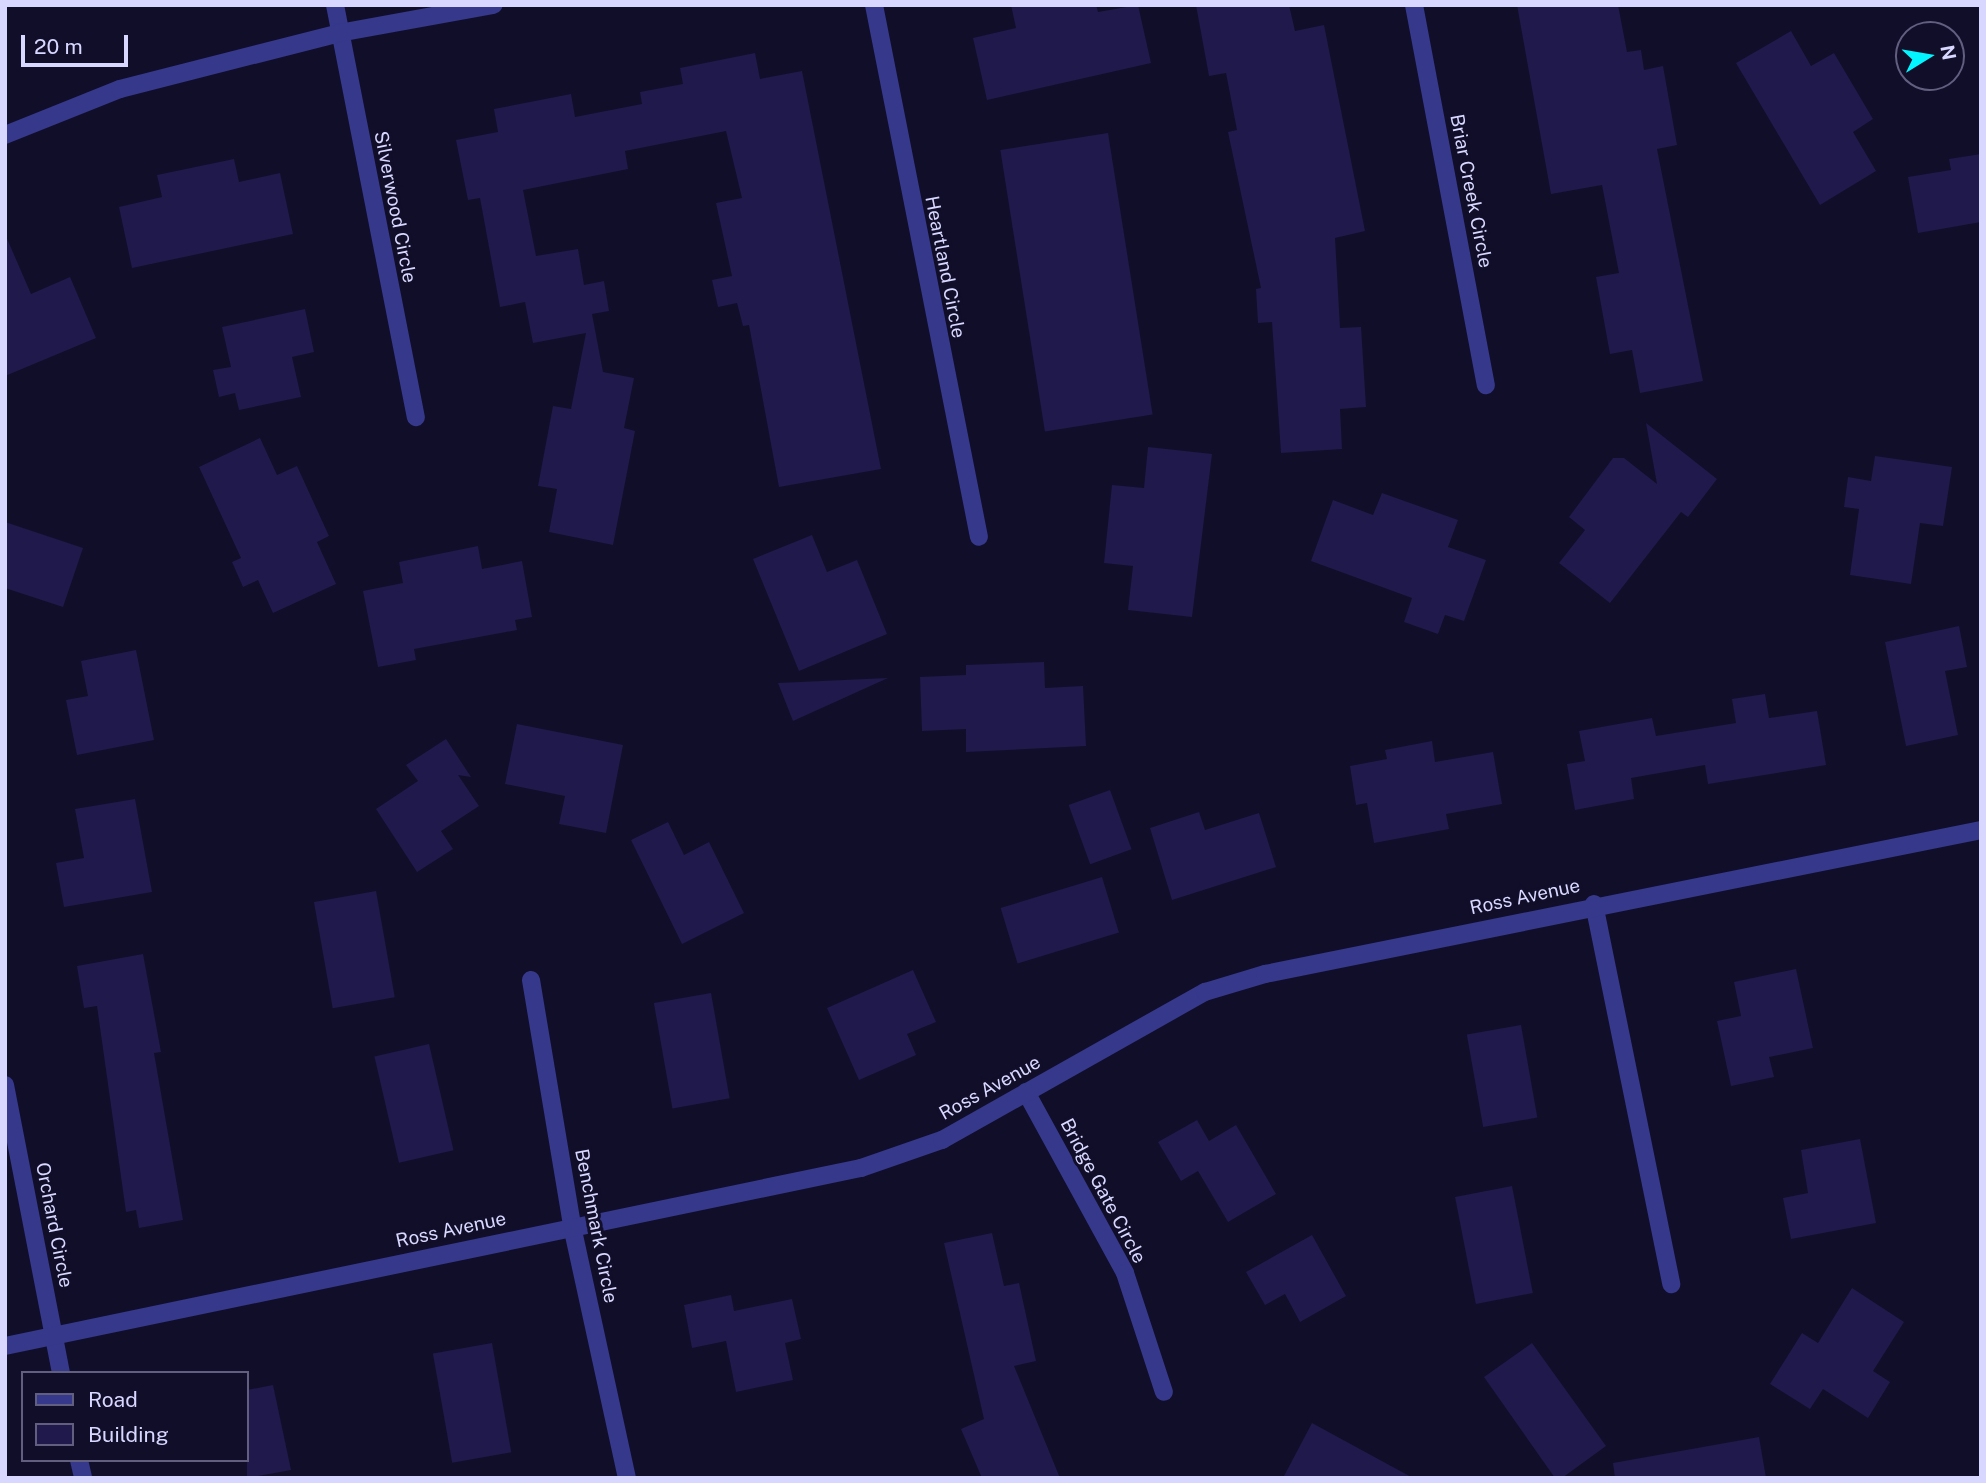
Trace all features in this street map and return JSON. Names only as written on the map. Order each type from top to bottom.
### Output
[{"type":"street","name":"Silverwood Circle","points":[[335,5],[416,417]]},
{"type":"street","points":[[5,135],[120,89],[339,33],[493,5]]},
{"type":"street","name":"Heartland Circle","points":[[874,5],[979,537]]},
{"type":"street","name":"Briar Creek Circle","points":[[1414,5],[1486,385]]},
{"type":"street","name":"Ross Avenue","points":[[5,1346],[861,1168],[942,1140],[1205,992],[1279,969],[1594,904],[1981,830]]},
{"type":"street","points":[[1594,904],[1671,1284]]},
{"type":"street","name":"Benchmark Circle","points":[[531,981],[572,1226],[627,1478]]},
{"type":"street","name":"Orchard Circle","points":[[5,1085],[61,1371]]},
{"type":"street","name":"Bridge Gate Circle","points":[[1026,1092],[1125,1273],[1164,1392]]},
{"type":"building","points":[[1011,5],[1096,5],[1098,12],[1138,5],[1151,63],[987,100],[973,38],[1016,28]]},
{"type":"building","points":[[1196,5],[1289,5],[1295,31],[1324,25],[1365,231],[1335,238],[1340,328],[1361,327],[1366,407],[1340,409],[1342,449],[1281,453],[1272,322],[1258,323],[1256,289],[1261,288],[1228,132],[1237,130],[1226,73],[1209,76]]},
{"type":"building","points":[[1517,5],[1618,5],[1627,52],[1641,50],[1644,70],[1663,66],[1677,145],[1657,149],[1703,381],[1640,393],[1632,350],[1610,354],[1596,277],[1619,273],[1602,185],[1551,194]]},
{"type":"building","points":[[1791,31],[1811,66],[1834,53],[1873,119],[1853,132],[1876,171],[1820,205],[1736,63]]},
{"type":"building","points":[[755,53],[760,79],[802,71],[881,469],[779,487],[749,325],[743,326],[737,303],[718,307],[712,280],[732,276],[716,203],[742,198],[726,131],[625,151],[628,169],[523,190],[536,256],[578,249],[584,285],[604,281],[609,311],[592,314],[603,372],[634,378],[624,428],[635,431],[613,545],[549,532],[557,489],[538,486],[553,406],[571,409],[586,333],[533,343],[525,302],[500,307],[480,198],[468,200],[456,140],[498,132],[494,109],[571,94],[575,117],[642,104],[640,92],[683,84],[680,68]]},
{"type":"building","points":[[1108,133],[1153,414],[1045,432],[1000,150]]},
{"type":"building","points":[[1981,154],[1981,222],[1918,233],[1908,177],[1951,170],[1949,159]]},
{"type":"building","points":[[234,159],[239,182],[280,173],[293,234],[132,268],[119,207],[162,197],[157,175]]},
{"type":"building","points":[[5,234],[31,294],[70,277],[96,338],[5,376]]},
{"type":"building","points":[[305,309],[314,352],[292,357],[301,397],[239,410],[235,393],[219,397],[213,370],[231,367],[222,327]]},
{"type":"building","points":[[1646,423],[1717,479],[1688,517],[1681,512],[1610,603],[1559,563],[1585,530],[1569,517],[1613,458],[1624,458],[1657,484]]},
{"type":"building","points":[[260,438],[277,475],[297,466],[329,536],[317,542],[336,584],[273,613],[258,580],[243,587],[232,562],[241,558],[199,467]]},
{"type":"building","points":[[1148,447],[1212,454],[1192,617],[1128,610],[1133,566],[1104,563],[1112,485],[1144,488]]},
{"type":"building","points":[[1875,456],[1952,467],[1943,526],[1920,523],[1911,584],[1850,575],[1859,509],[1844,507],[1848,477],[1871,481]]},
{"type":"building","points":[[1382,493],[1458,520],[1448,547],[1486,560],[1464,621],[1445,615],[1438,634],[1404,622],[1412,598],[1311,561],[1333,500],[1373,515]]},
{"type":"building","points":[[5,522],[83,548],[63,607],[5,588]]},
{"type":"building","points":[[812,535],[827,572],[857,560],[887,634],[799,671],[753,559]]},
{"type":"building","points":[[478,546],[482,569],[522,561],[532,617],[515,620],[517,630],[414,649],[416,660],[378,667],[363,591],[403,583],[399,562]]},
{"type":"building","points":[[1959,626],[1967,667],[1945,671],[1958,735],[1906,746],[1885,642]]},
{"type":"building","points":[[136,650],[154,740],[77,755],[66,700],[88,696],[81,661]]},
{"type":"building","points":[[1044,662],[1045,688],[1083,686],[1086,746],[966,752],[966,729],[922,731],[920,677],[966,675],[966,665]]},
{"type":"building","points":[[888,678],[793,721],[778,683]]},
{"type":"building","points":[[1765,694],[1769,718],[1817,711],[1826,765],[1708,784],[1705,765],[1631,778],[1634,799],[1575,810],[1567,764],[1585,761],[1579,731],[1652,718],[1656,736],[1736,723],[1732,699]]},
{"type":"building","points":[[517,724],[623,745],[606,833],[559,824],[565,796],[505,784]]},
{"type":"building","points":[[446,739],[471,777],[458,775],[479,806],[441,831],[453,849],[417,872],[376,809],[418,781],[406,765]]},
{"type":"building","points":[[1432,741],[1435,762],[1493,752],[1502,804],[1446,814],[1449,829],[1374,843],[1367,803],[1356,805],[1350,766],[1387,759],[1385,750]]},
{"type":"building","points":[[1110,790],[1132,849],[1090,864],[1069,805]]},
{"type":"building","points":[[135,799],[152,892],[64,907],[56,863],[84,858],[75,809]]},
{"type":"building","points":[[1199,812],[1205,830],[1259,813],[1276,867],[1172,900],[1150,828]]},
{"type":"building","points":[[668,822],[684,855],[709,842],[744,913],[682,944],[631,840]]},
{"type":"building","points":[[1102,877],[1119,932],[1018,963],[1001,908]]},
{"type":"building","points":[[376,891],[395,997],[333,1008],[314,902]]},
{"type":"building","points":[[143,954],[161,1052],[154,1053],[183,1220],[139,1228],[136,1210],[126,1212],[97,1006],[84,1008],[77,966]]},
{"type":"building","points":[[1796,969],[1813,1048],[1769,1057],[1774,1077],[1731,1086],[1717,1021],[1741,1016],[1734,982]]},
{"type":"building","points":[[913,970],[936,1022],[907,1034],[916,1055],[859,1080],[827,1008]]},
{"type":"building","points":[[711,993],[730,1098],[672,1108],[654,1003]]},
{"type":"building","points":[[1521,1025],[1537,1118],[1483,1127],[1467,1035]]},
{"type":"building","points":[[429,1044],[454,1150],[399,1163],[374,1057]]},
{"type":"building","points":[[1197,1120],[1209,1141],[1236,1125],[1276,1194],[1228,1222],[1198,1171],[1181,1181],[1158,1142]]},
{"type":"building","points":[[1860,1139],[1876,1223],[1791,1239],[1783,1198],[1808,1193],[1801,1150]]},
{"type":"building","points":[[1512,1186],[1533,1293],[1476,1304],[1455,1197]]},
{"type":"building","points":[[992,1233],[1004,1286],[1019,1283],[1036,1361],[1014,1366],[1060,1478],[982,1478],[961,1429],[984,1419],[944,1243]]},
{"type":"building","points":[[1312,1235],[1346,1296],[1300,1322],[1285,1294],[1265,1305],[1246,1272]]},
{"type":"building","points":[[1852,1288],[1904,1322],[1873,1371],[1890,1382],[1868,1418],[1823,1389],[1810,1409],[1770,1384],[1802,1333],[1818,1343]]},
{"type":"building","points":[[731,1295],[734,1311],[792,1299],[801,1339],[785,1343],[793,1380],[736,1392],[726,1341],[692,1348],[684,1305]]},
{"type":"building","points":[[492,1343],[511,1452],[452,1463],[433,1353]]},
{"type":"building","points":[[1532,1343],[1606,1446],[1562,1478],[1555,1478],[1484,1377]]},
{"type":"building","points":[[273,1385],[291,1470],[247,1478],[248,1390]]},
{"type":"building","points":[[1312,1423],[1413,1478],[1283,1478]]},
{"type":"building","points":[[1759,1437],[1766,1478],[1615,1478],[1613,1463]]}]
